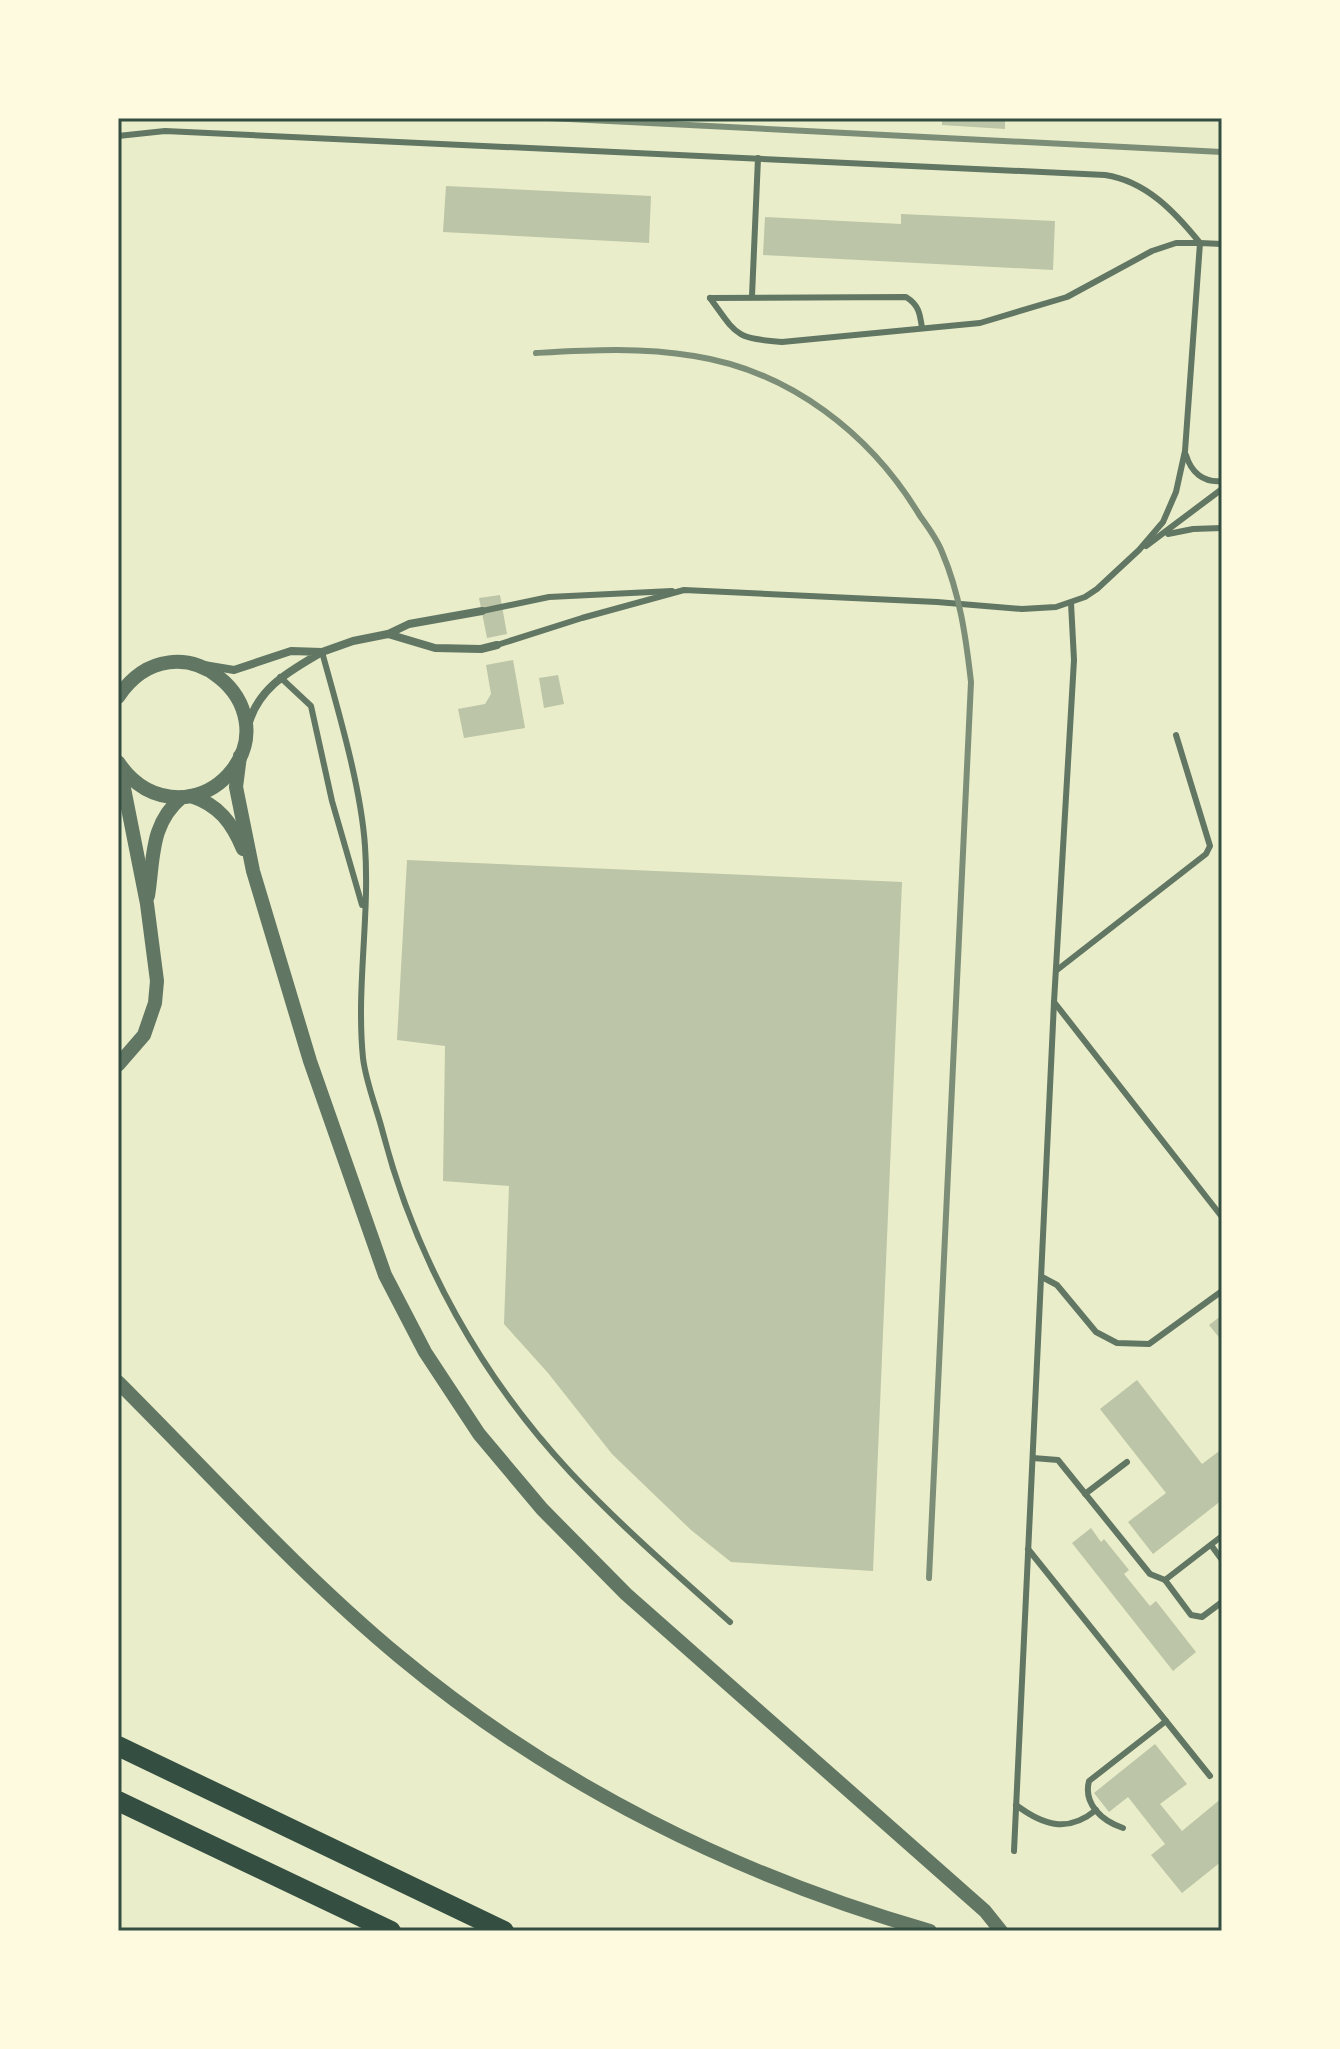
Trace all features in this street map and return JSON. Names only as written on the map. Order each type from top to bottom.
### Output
[{"type":"highway","points":[[118,1746],[504,1931]]},
{"type":"highway","points":[[118,1801],[391,1931]]},
{"type":"street","points":[[482,611],[409,624],[388,634],[353,641],[322,652],[280,677],[257,703],[240,756],[236,787],[253,871],[310,1061],[385,1275],[425,1352],[479,1434],[542,1509],[626,1594],[985,1911],[1001,1931]]},
{"type":"street","points":[[388,634],[435,648],[481,649],[497,645]]},
{"type":"street","points":[[118,683],[167,662],[190,662],[234,670],[291,651],[322,652]]},
{"type":"street","points":[[190,662],[211,670],[228,684],[240,703],[245,720],[245,739]]},
{"type":"street","points":[[118,697],[128,682],[146,669]]},
{"type":"street","points":[[147,904],[156,838],[168,809],[186,797],[220,783],[240,756]]},
{"type":"street","points":[[118,763],[132,780],[149,791],[169,798],[186,797],[211,805],[232,824],[253,871]]},
{"type":"street","points":[[118,763],[147,904],[157,981],[155,1003],[144,1035],[118,1065]]},
{"type":"street","points":[[118,1382],[308,1574],[401,1658],[488,1724],[646,1820],[731,1861],[794,1887],[930,1931]]},
{"type":"lane","points":[[118,136],[165,131],[1122,178],[1151,193],[1200,243],[1182,472],[1163,522],[1139,550],[1097,589],[1071,603],[1022,609],[684,590],[549,597],[482,611]]},
{"type":"lane","points":[[752,296],[758,158]]},
{"type":"lane","points":[[922,328],[919,310],[906,297],[710,298],[736,334],[757,340],[782,342],[980,323],[1067,297],[1152,251],[1176,243],[1222,244]]},
{"type":"lane","points":[[1185,451],[1195,472],[1209,481],[1222,481]]},
{"type":"lane","points":[[1139,550],[1161,537],[1222,489]]},
{"type":"lane","points":[[1161,537],[1193,529],[1222,528]]},
{"type":"lane","points":[[497,645],[684,590]]},
{"type":"lane","points":[[1014,1851],[1054,1002],[1074,660],[1071,603]]},
{"type":"lane","points":[[322,652],[355,784],[365,846],[361,979],[363,1060],[394,1174],[444,1294],[481,1358],[510,1400],[571,1473],[730,1622]]},
{"type":"lane","points":[[280,677],[311,706],[332,801],[364,915]]},
{"type":"lane","points":[[1057,970],[1206,854],[1210,846],[1176,735]]},
{"type":"lane","points":[[1054,1002],[1222,1217]]},
{"type":"lane","points":[[1042,1277],[1057,1285],[1096,1332],[1117,1343],[1149,1344],[1222,1291]]},
{"type":"lane","points":[[1033,1458],[1058,1460],[1150,1574],[1165,1580],[1191,1615],[1202,1617],[1222,1602]]},
{"type":"lane","points":[[1085,1494],[1127,1462]]},
{"type":"lane","points":[[1165,1580],[1222,1536]]},
{"type":"lane","points":[[1211,1545],[1222,1560]]},
{"type":"lane","points":[[1028,1549],[1210,1776]]},
{"type":"lane","points":[[1123,1828],[1112,1824],[1089,1801],[1086,1792],[1089,1781],[1166,1721]]},
{"type":"lane","points":[[1016,1805],[1031,1816],[1060,1825],[1073,1824],[1096,1810]]},
{"type":"building","points":[[942,118],[1005,118],[1005,129],[942,125]]},
{"type":"building","points":[[446,186],[651,196],[649,243],[443,232]]},
{"type":"building","points":[[901,214],[1055,221],[1053,270],[763,255],[765,217],[901,224]]},
{"type":"building","points":[[500,595],[507,634],[487,638],[479,598]]},
{"type":"building","points":[[513,660],[525,728],[464,738],[458,709],[485,704],[491,694],[486,665]]},
{"type":"building","points":[[558,675],[564,704],[544,708],[539,678]]},
{"type":"building","points":[[407,860],[902,882],[873,1571],[731,1562],[691,1530],[612,1454],[548,1373],[504,1324],[509,1186],[443,1181],[445,1046],[397,1040]]},
{"type":"building","points":[[1222,1315],[1222,1341],[1209,1325]]},
{"type":"building","points":[[1137,1380],[1202,1464],[1222,1449],[1222,1500],[1153,1554],[1128,1522],[1166,1493],[1100,1409]]},
{"type":"building","points":[[1091,1528],[1129,1570],[1124,1574],[1150,1606],[1156,1601],[1196,1652],[1173,1671],[1072,1543]]},
{"type":"building","points":[[1155,1744],[1187,1784],[1160,1804],[1182,1831],[1222,1798],[1222,1861],[1182,1893],[1151,1855],[1165,1844],[1128,1797],[1109,1812],[1094,1793]]},
{"type":"railway","points":[[549,118],[1222,152]]},
{"type":"railway","points":[[536,353],[635,350],[694,356],[763,376],[795,392],[825,411],[878,459],[935,538],[953,584],[971,682],[929,1578]]}]
